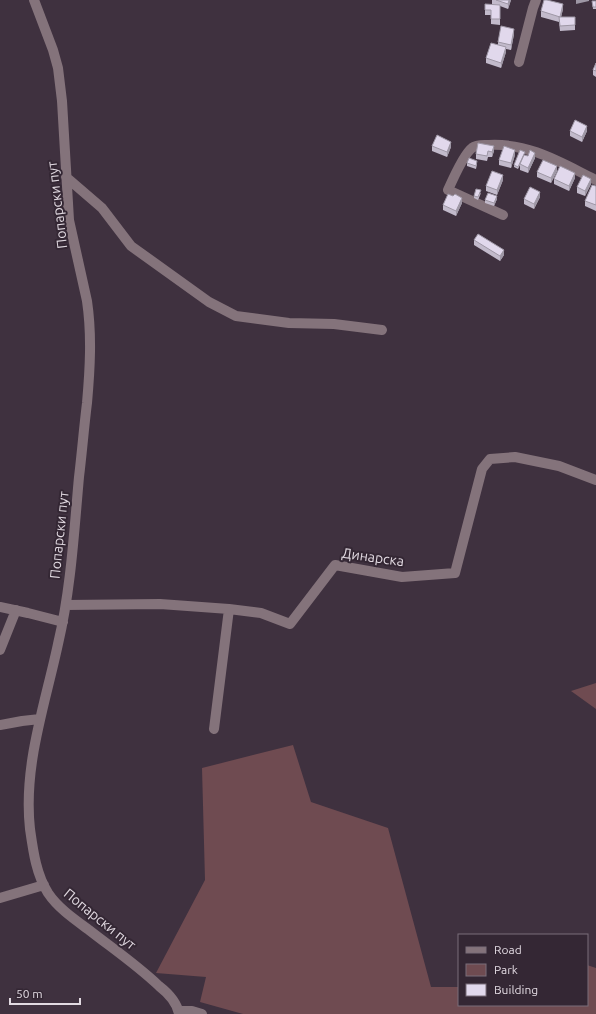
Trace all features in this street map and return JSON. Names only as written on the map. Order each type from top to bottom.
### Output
[{"type":"street","name":"Попарски пут","points":[[34,0],[53,50],[58,68],[62,101],[70,220],[89,313],[90,341],[85,418],[66,605],[59,642],[35,742],[30,773],[29,815],[35,858],[38,871],[44,885],[51,896],[65,911],[159,985],[172,999],[179,1012]]},
{"type":"street","points":[[519,62],[536,0]]},
{"type":"street","points":[[503,215],[448,190],[467,153],[473,146],[498,144],[520,147],[542,153],[565,163],[596,180]]},
{"type":"street","points":[[66,177],[102,208],[123,238],[131,246],[209,302],[236,316],[288,323],[334,324],[382,330]]},
{"type":"street","name":"Динарска","points":[[66,605],[160,604],[229,609],[261,613],[290,624],[334,565],[402,577],[454,573],[482,469],[490,459],[515,458],[559,466],[596,480]]},
{"type":"street","points":[[0,607],[62,622]]},
{"type":"street","points":[[214,729],[229,609]]},
{"type":"street","points":[[0,650],[16,610]]},
{"type":"street","points":[[0,725],[40,719]]},
{"type":"street","points":[[0,898],[44,885]]},
{"type":"street","points":[[179,1012],[192,1011],[202,1014]]},
{"type":"green space","points":[[596,683],[596,709],[571,691]]},
{"type":"green space","points":[[293,745],[311,802],[388,828],[431,987],[458,987],[458,1006],[588,1006],[588,965],[596,968],[596,1014],[243,1014],[200,1002],[206,977],[156,973],[205,880],[202,768]]},
{"type":"building","points":[[496,0],[509,0],[508,4]]},
{"type":"building","points":[[544,0],[563,4],[560,17],[541,11]]},
{"type":"building","points":[[592,1],[596,1],[596,7],[593,7]]},
{"type":"building","points":[[485,4],[500,5],[500,19],[491,19],[491,10],[485,10]]},
{"type":"building","points":[[559,17],[575,17],[575,25],[560,26]]},
{"type":"building","points":[[501,26],[514,29],[511,45],[498,42]]},
{"type":"building","points":[[491,43],[506,47],[501,63],[486,58]]},
{"type":"building","points":[[596,63],[596,71],[593,70]]},
{"type":"building","points":[[575,120],[587,126],[582,137],[570,131]]},
{"type":"building","points":[[437,135],[451,142],[447,152],[432,146]]},
{"type":"building","points":[[478,143],[494,146],[492,152],[488,151],[487,156],[476,154]]},
{"type":"building","points":[[504,146],[515,150],[511,163],[499,160]]},
{"type":"building","points":[[520,150],[525,152],[518,167],[514,165]]},
{"type":"building","points":[[530,150],[535,153],[528,168],[520,164],[524,155],[528,156]]},
{"type":"building","points":[[469,158],[477,161],[476,166],[467,163]]},
{"type":"building","points":[[543,160],[557,166],[551,178],[537,172]]},
{"type":"building","points":[[560,166],[575,173],[569,186],[554,179]]},
{"type":"building","points":[[492,171],[503,175],[497,190],[486,186]]},
{"type":"building","points":[[583,175],[591,179],[585,191],[577,187]]},
{"type":"building","points":[[592,185],[596,186],[596,205],[585,201]]},
{"type":"building","points":[[530,187],[540,192],[534,204],[524,199]]},
{"type":"building","points":[[476,189],[481,190],[478,197],[474,196]]},
{"type":"building","points":[[488,193],[497,196],[494,203],[485,200]]},
{"type":"building","points":[[448,194],[453,196],[455,194],[462,198],[456,211],[443,205]]},
{"type":"building","points":[[478,234],[504,250],[500,256],[474,240]]}]
